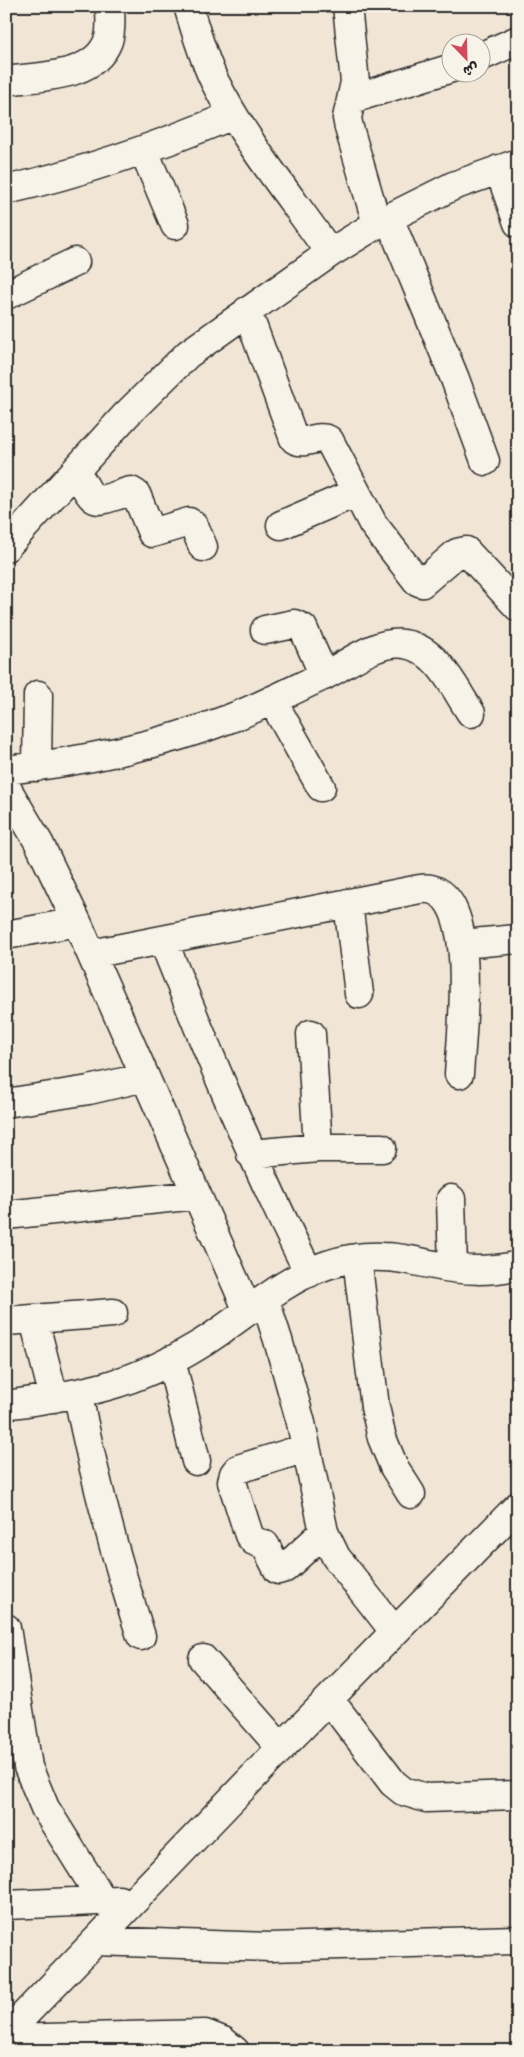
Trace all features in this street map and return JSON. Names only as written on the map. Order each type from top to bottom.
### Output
[{"type":"street","points":[[6,81],[75,70],[90,64],[101,54],[109,40],[110,6]]},
{"type":"street","points":[[188,6],[199,43],[214,80],[233,116],[330,253]]},
{"type":"street","points":[[347,6],[355,82],[347,118],[348,128],[383,221],[455,379],[485,461]]},
{"type":"street","points":[[492,52],[518,40]]},
{"type":"street","points":[[352,98],[442,71]]},
{"type":"street","points":[[6,190],[54,179],[144,152],[233,116]]},
{"type":"street","points":[[144,152],[175,225]]},
{"type":"street","points":[[6,548],[126,415],[188,354],[330,253],[383,221],[453,186],[508,166],[518,224]]},
{"type":"street","points":[[6,295],[75,262]]},
{"type":"street","points":[[247,311],[292,436],[297,441],[321,438],[329,440],[355,493],[394,553],[419,583],[425,582],[457,554],[466,551],[518,607]]},
{"type":"street","points":[[76,470],[93,498],[100,501],[108,500],[131,491],[136,494],[152,533],[189,522],[194,526],[203,548]]},
{"type":"street","points":[[281,525],[355,493]]},
{"type":"street","points":[[265,630],[294,624],[303,628],[324,676]]},
{"type":"street","points":[[6,770],[37,767],[175,736],[231,718],[324,676],[380,647],[405,644],[428,654],[439,665],[470,713]]},
{"type":"street","points":[[37,767],[38,695]]},
{"type":"street","points":[[272,700],[321,788]]},
{"type":"street","points":[[6,787],[39,843],[77,922],[197,1195],[256,1306],[290,1382],[324,1532],[336,1557],[394,1631]]},
{"type":"street","points":[[91,954],[429,888],[438,890],[444,894],[454,912],[462,944],[464,971],[459,1074]]},
{"type":"street","points":[[348,903],[359,994]]},
{"type":"street","points":[[6,936],[77,922]]},
{"type":"street","points":[[462,944],[518,939]]},
{"type":"street","points":[[163,940],[213,1068],[251,1154],[310,1273]]},
{"type":"street","points":[[311,1034],[318,1148]]},
{"type":"street","points":[[6,1104],[89,1090],[145,1076]]},
{"type":"street","points":[[251,1154],[318,1148],[382,1148]]},
{"type":"street","points":[[6,1215],[197,1195]]},
{"type":"street","points":[[451,1199],[452,1268]]},
{"type":"street","points":[[6,1405],[66,1397],[107,1388],[141,1376],[199,1345],[296,1279],[357,1258],[384,1256],[452,1268],[483,1270],[518,1265]]},
{"type":"street","points":[[357,1258],[375,1407],[382,1438],[394,1467],[411,1494]]},
{"type":"street","points":[[6,1322],[113,1313]]},
{"type":"street","points":[[34,1320],[66,1397],[94,1476],[115,1556],[141,1636]]},
{"type":"street","points":[[171,1360],[196,1461]]},
{"type":"street","points":[[306,1448],[238,1469],[234,1474],[232,1482],[249,1535],[254,1541],[265,1545],[278,1570],[285,1568],[324,1532]]},
{"type":"street","points":[[6,2034],[329,1698],[518,1506]]},
{"type":"street","points":[[6,1628],[17,1768],[45,1808],[103,1901]]},
{"type":"street","points":[[203,1659],[281,1748]]},
{"type":"street","points":[[329,1698],[393,1783],[403,1791],[426,1798],[518,1795]]},
{"type":"street","points":[[6,1905],[135,1900]]},
{"type":"street","points":[[96,1941],[270,1946],[518,1940]]},
{"type":"street","points":[[6,2039],[205,2034],[223,2041],[235,2051]]}]
